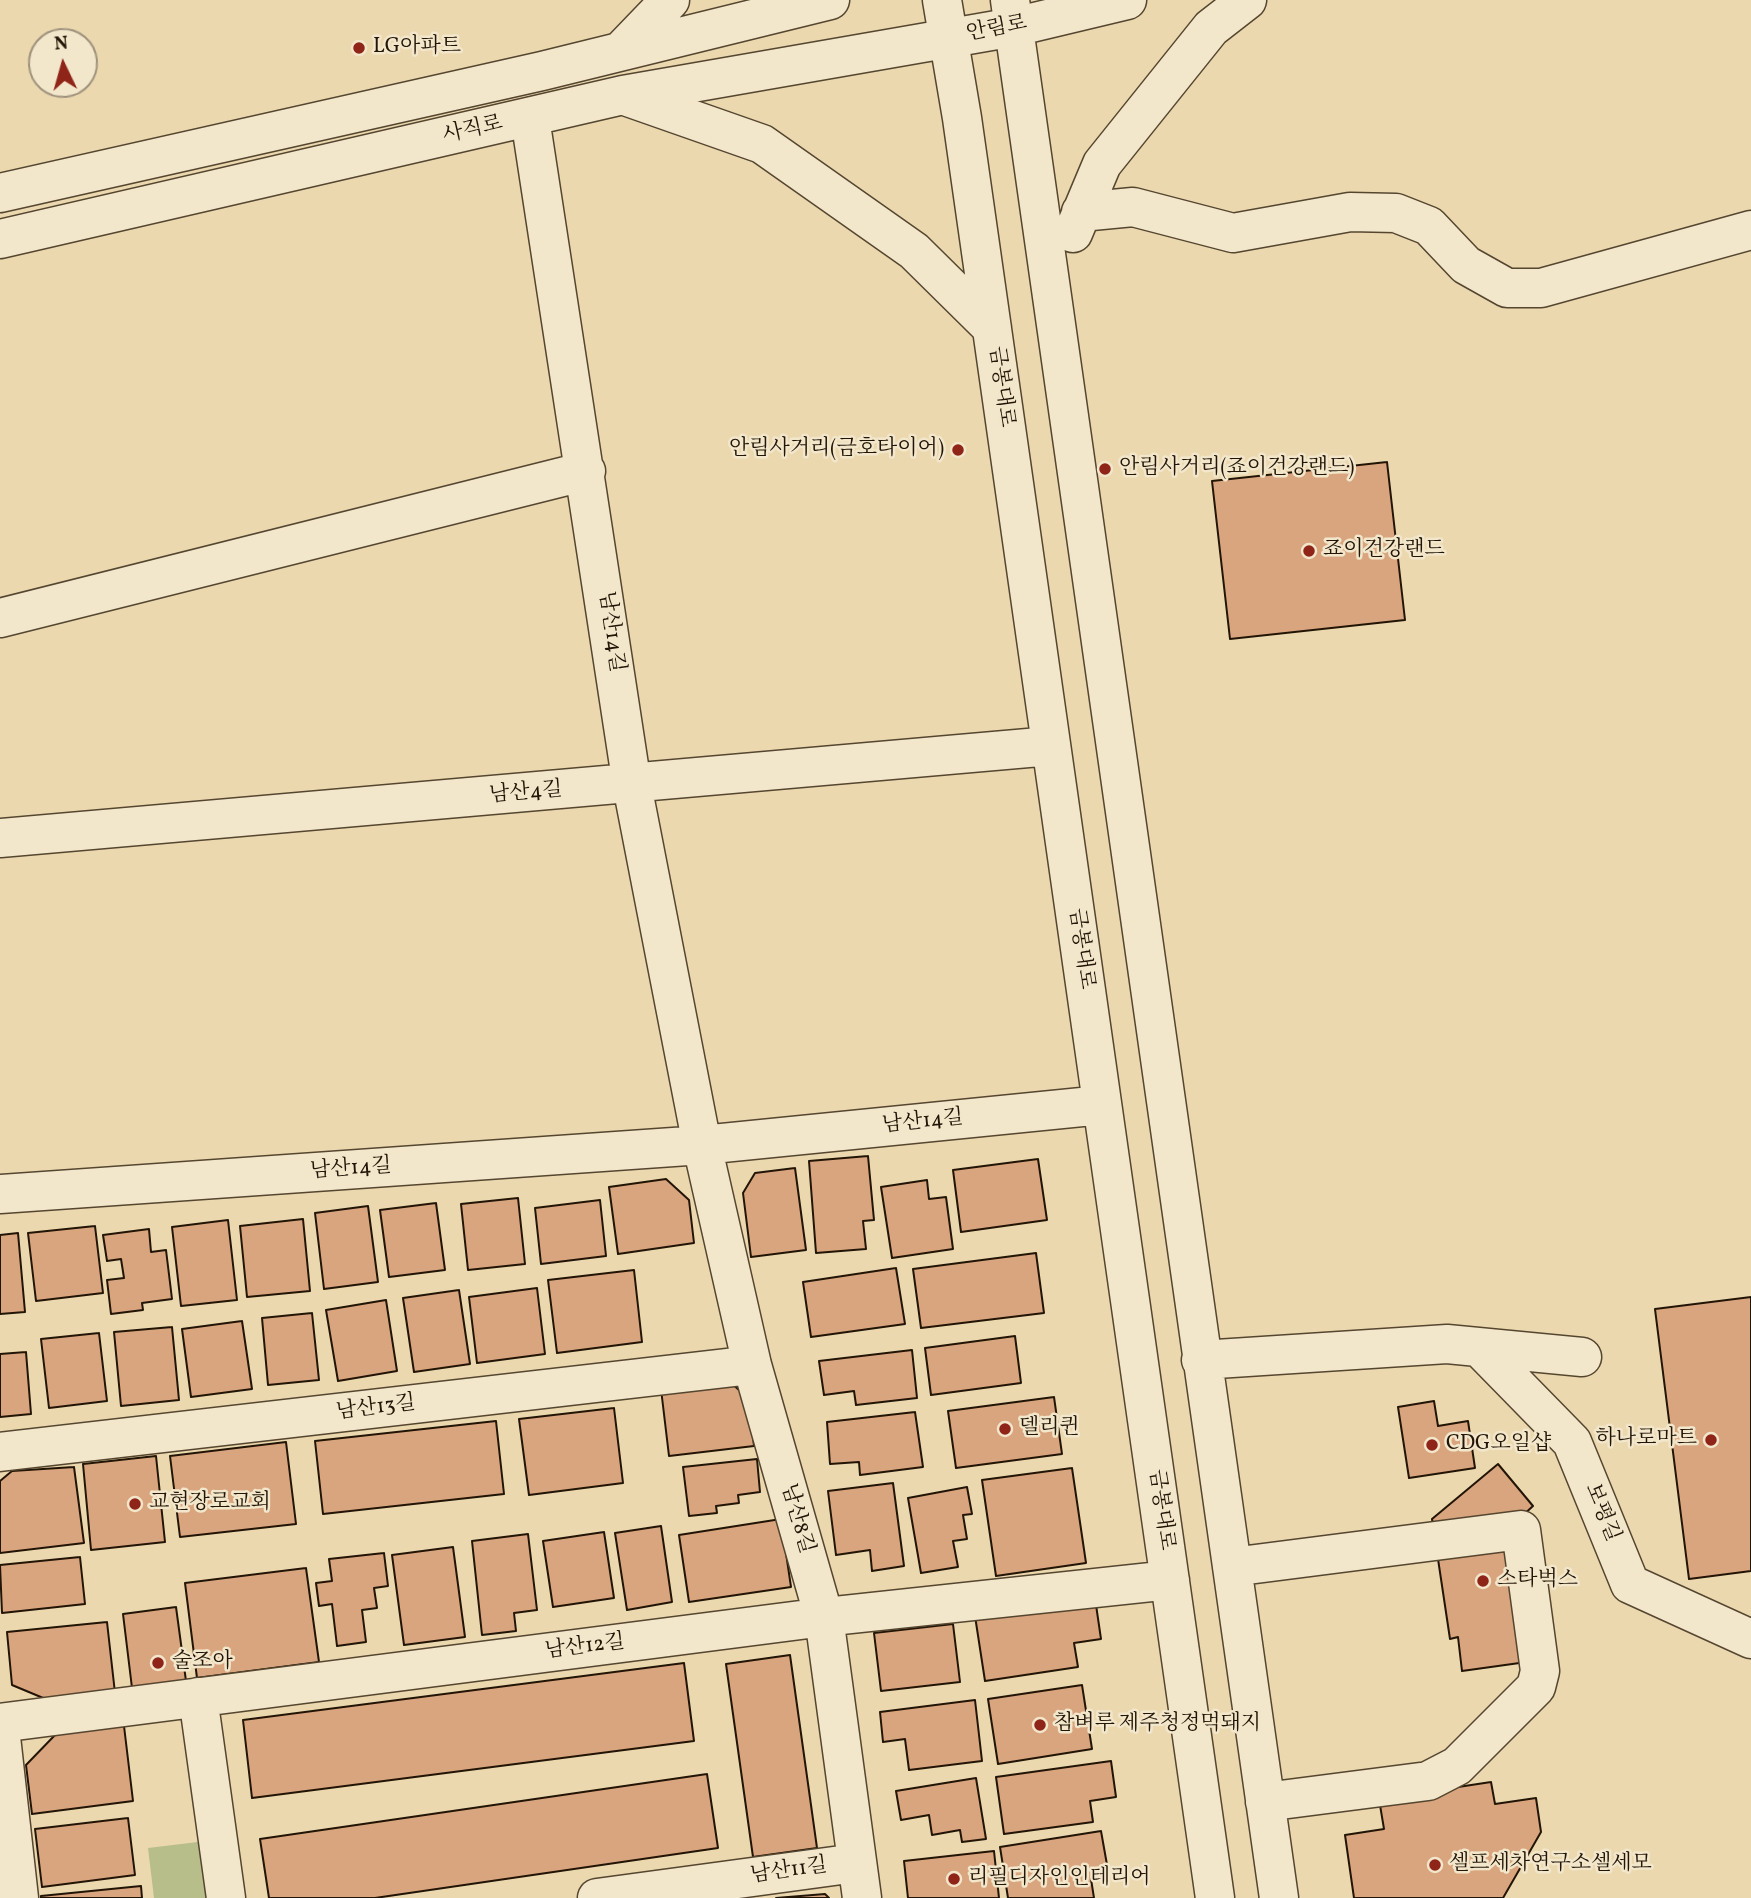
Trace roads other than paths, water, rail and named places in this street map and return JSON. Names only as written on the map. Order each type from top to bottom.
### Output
[{"type":"street","points":[[621,51],[670,0]]},
{"type":"street","name":"사직로","points":[[0,193],[621,51],[830,0]]},
{"type":"street","name":"금봉대로","points":[[942,0],[992,328],[1215,1898]]},
{"type":"street","name":"안림로","points":[[948,39],[1012,14],[1127,0]]},
{"type":"street","points":[[1050,287],[1102,164],[1211,28],[1247,0]]},
{"type":"street","points":[[1012,14],[1279,1898]]},
{"type":"street","name":"사직로","points":[[0,239],[623,95],[948,39]]},
{"type":"street","points":[[623,95],[762,144],[914,251],[992,328]]},
{"type":"street","name":"남산14길","points":[[530,118],[632,785],[702,1145]]},
{"type":"street","points":[[1082,212],[1133,207],[1233,233],[1350,212],[1396,213],[1429,226],[1466,265],[1507,288],[1541,288],[1751,230]]},
{"type":"street","points":[[0,618],[586,471]]},
{"type":"street","name":"남산4길","points":[[0,838],[632,785],[1051,746]]},
{"type":"street","name":"남산14길","points":[[0,1194],[702,1145],[1102,1105]]},
{"type":"street","name":"남산8길","points":[[702,1145],[752,1365],[824,1617],[859,1880]]},
{"type":"street","points":[[1201,1360],[1447,1344],[1582,1357]]},
{"type":"street","name":"보평길","points":[[1479,1347],[1572,1442],[1630,1584],[1751,1639]]},
{"type":"street","name":"남산13길","points":[[0,1452],[752,1365]]},
{"type":"street","points":[[1232,1567],[1521,1530],[1540,1671],[1536,1687],[1457,1766],[1428,1781],[1265,1802]]},
{"type":"street","name":"남산12길","points":[[0,1726],[198,1697],[824,1617],[1170,1580]]},
{"type":"street","points":[[198,1697],[226,1898]]},
{"type":"street","points":[[0,1726],[19,1898]]},
{"type":"street","name":"남산11길","points":[[597,1898],[859,1880]]},
{"type":"place","name":"LG아파트","points":[[359,48]]},
{"type":"place","name":"안림사거리(금호타이어)","points":[[958,450]]},
{"type":"place","name":"안림사거리(죠이건강랜드)","points":[[1105,469]]},
{"type":"place","name":"죠이건강랜드","points":[[1309,551]]},
{"type":"place","name":"델리퀸","points":[[1005,1429]]},
{"type":"place","name":"하나로마트","points":[[1711,1440]]},
{"type":"place","name":"CDG오일샵","points":[[1432,1445]]},
{"type":"place","name":"교현장로교회","points":[[135,1504]]},
{"type":"place","name":"스타벅스","points":[[1483,1581]]},
{"type":"place","name":"술조아","points":[[158,1663]]},
{"type":"place","name":"참벼루 제주청정먹돼지","points":[[1040,1725]]},
{"type":"place","name":"셀프세차연구소셀세모","points":[[1435,1865]]},
{"type":"place","name":"리필디자인인테리어","points":[[954,1879]]}]
